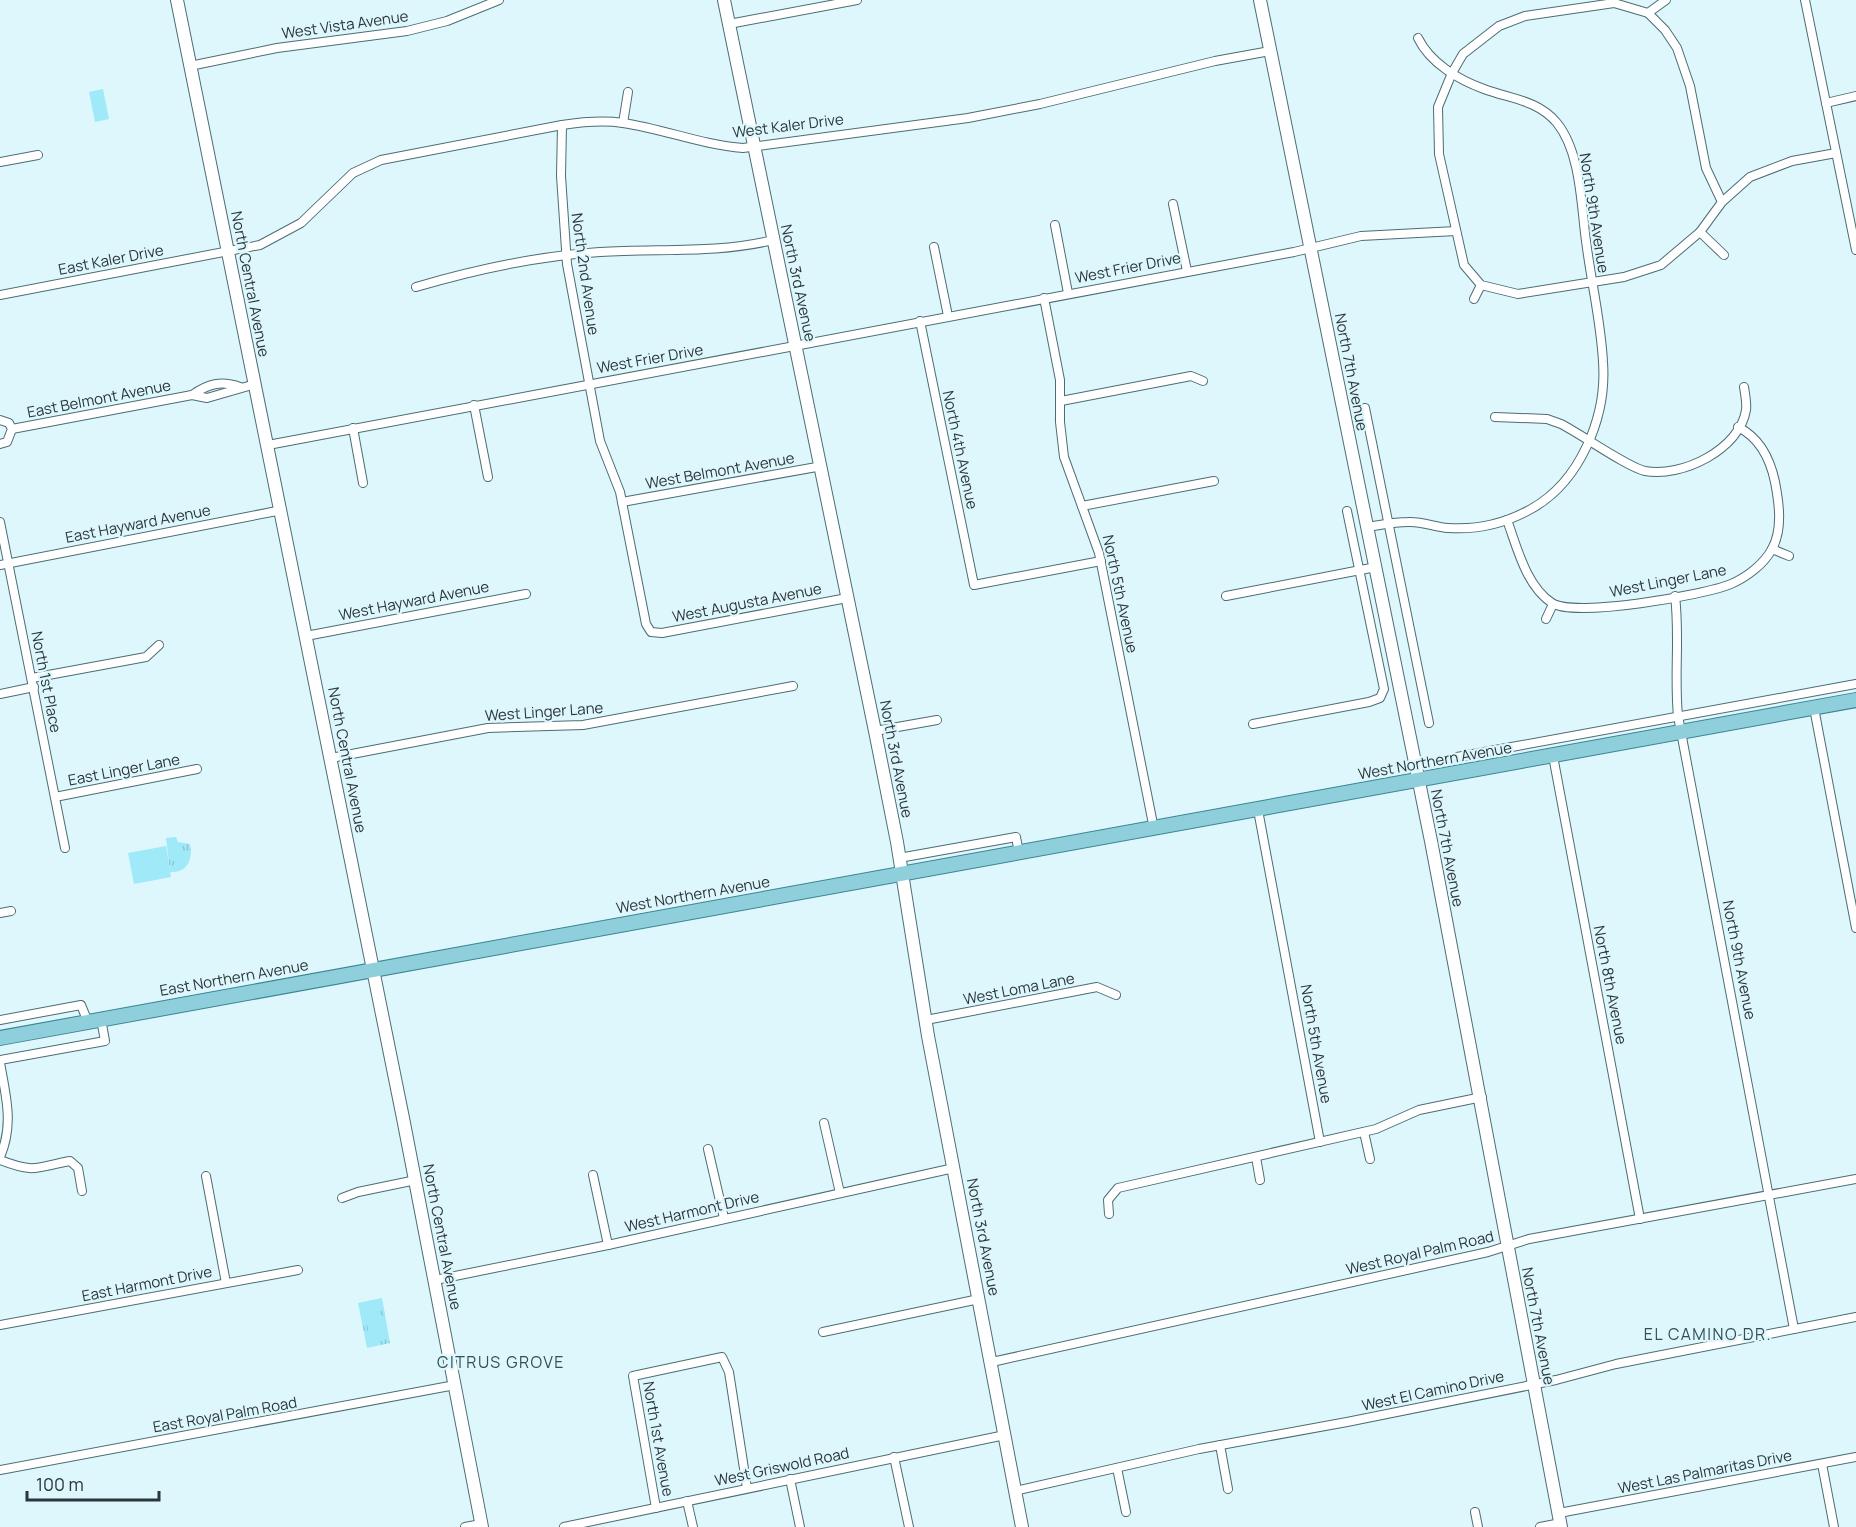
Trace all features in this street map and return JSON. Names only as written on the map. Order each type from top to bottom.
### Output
[{"type":"main road","name":"North Central Avenue","points":[[177,0],[332,758],[482,1525]]},
{"type":"main road","name":"North 3rd Avenue","points":[[724,0],[756,146],[773,240],[822,466],[875,731],[926,1020],[1022,1527]]},
{"type":"main road","name":"North 7th Avenue","points":[[1260,0],[1482,1097],[1560,1521]]},
{"type":"main road","name":"West Northern Avenue","points":[[373,970],[1856,700]]},
{"type":"main road","name":"East Northern Avenue","points":[[0,1038],[373,970]]},
{"type":"street","name":"West Vista Avenue","points":[[190,66],[277,48],[407,31],[447,21],[500,0]]},
{"type":"street","points":[[729,24],[857,0]]},
{"type":"street","points":[[1648,13],[1666,0]]},
{"type":"street","points":[[1805,0],[1854,230],[1856,250]]},
{"type":"street","points":[[1722,202],[1706,168],[1690,86],[1677,48],[1665,30],[1648,13],[1614,3],[1525,16],[1499,26],[1472,44],[1452,73],[1438,107],[1440,154],[1464,265],[1481,285],[1518,294],[1624,277],[1661,265],[1700,232],[1722,202],[1750,177],[1792,161],[1836,153]]},
{"type":"street","name":"North 9th Avenue","points":[[1418,38],[1430,57],[1452,73],[1484,89],[1538,107],[1562,131],[1574,164],[1604,362],[1598,414],[1589,439]]},
{"type":"street","name":"West Kaler Drive","points":[[228,252],[275,239],[301,222],[353,173],[371,164],[562,125],[589,122],[623,123],[708,144],[729,147],[756,146],[968,118],[1040,104],[1215,61],[1270,51]]},
{"type":"street","points":[[623,123],[628,92]]},
{"type":"street","points":[[1826,103],[1856,96]]},
{"type":"street","name":"North 2nd Avenue","points":[[562,125],[561,176],[566,254],[588,384],[600,441],[622,502],[646,624],[651,632]]},
{"type":"street","points":[[0,162],[38,155]]},
{"type":"street","points":[[1173,204],[1187,271]]},
{"type":"street","points":[[1055,225],[1068,293]]},
{"type":"street","name":"West Frier Drive","points":[[268,445],[1391,232],[1456,231]]},
{"type":"street","points":[[1700,232],[1724,255]]},
{"type":"street","points":[[416,287],[489,267],[566,254],[722,248],[773,240]]},
{"type":"street","points":[[934,247],[948,316]]},
{"type":"street","name":"East Kaler Drive","points":[[0,295],[228,252]]},
{"type":"street","points":[[1474,299],[1481,285]]},
{"type":"street","name":"North 5th Avenue","points":[[1044,298],[1060,380],[1060,422],[1064,457],[1101,561],[1154,829]]},
{"type":"street","name":"North 4th Avenue","points":[[920,321],[974,585],[1101,561]]},
{"type":"street","points":[[1061,401],[1191,376],[1203,381]]},
{"type":"street","name":"East Belmont Avenue","points":[[12,429],[192,395],[207,398],[255,384]]},
{"type":"street","points":[[1495,417],[1547,419],[1589,439],[1644,471],[1666,471],[1696,464],[1718,453],[1738,427],[1746,410],[1744,387]]},
{"type":"street","points":[[474,405],[488,477]]},
{"type":"street","name":"North 7th Avenue","points":[[1365,408],[1428,723]]},
{"type":"street","name":"East Belmont Avenue","points":[[0,420],[9,423],[12,429],[7,442],[0,444]]},
{"type":"street","name":"West Linger Lane","points":[[1553,604],[1599,609],[1730,585],[1751,573],[1772,549],[1777,535],[1779,513],[1773,476],[1763,450],[1748,432],[1738,427]]},
{"type":"street","points":[[353,428],[363,483]]},
{"type":"street","points":[[1367,527],[1411,521],[1448,528],[1467,528],[1507,520],[1531,509],[1555,493],[1581,458],[1589,439]]},
{"type":"street","name":"West Belmont Avenue","points":[[622,502],[822,466]]},
{"type":"street","points":[[1082,506],[1214,481]]},
{"type":"street","name":"East Hayward Avenue","points":[[4,564],[282,510]]},
{"type":"street","points":[[1253,724],[1369,702],[1380,698],[1384,690],[1347,511]]},
{"type":"street","points":[[1507,520],[1526,569],[1536,587],[1553,604],[1546,619]]},
{"type":"street","name":"North 1st Place","points":[[0,522],[4,564],[33,683],[65,848]]},
{"type":"street","points":[[1772,549],[1789,556]]},
{"type":"street","points":[[1226,596],[1376,567]]},
{"type":"street","name":"West Hayward Avenue","points":[[306,636],[526,594]]},
{"type":"street","name":"North 9th Avenue","points":[[1675,596],[1679,627],[1675,681],[1678,716],[1794,1329]]},
{"type":"street","name":"West Augusta Avenue","points":[[651,632],[662,633],[847,598]]},
{"type":"street","points":[[0,694],[33,683],[146,657],[159,645]]},
{"type":"street","name":"West Northern Avenue","points":[[1457,757],[1856,684]]},
{"type":"street","name":"West Linger Lane","points":[[332,758],[488,728],[584,725],[794,686]]},
{"type":"street","points":[[1814,708],[1856,928]]},
{"type":"street","points":[[875,731],[937,720]]},
{"type":"street","name":"North 8th Avenue","points":[[1553,756],[1640,1219]]},
{"type":"street","name":"East Linger Lane","points":[[55,797],[197,769]]},
{"type":"street","name":"North 5th Avenue","points":[[1258,810],[1320,1142]]},
{"type":"street","points":[[899,858],[1016,837],[1019,853]]},
{"type":"street","points":[[0,913],[10,911]]},
{"type":"street","name":"West Loma Lane","points":[[926,1020],[1097,987],[1116,995]]},
{"type":"street","points":[[0,1020],[81,1005],[94,1020],[105,1041],[0,1062],[9,1114],[6,1143],[0,1159],[25,1170],[47,1168],[70,1161],[78,1168],[82,1191]]},
{"type":"street","points":[[1109,1214],[1108,1200],[1119,1188],[1364,1132],[1395,1122],[1419,1110],[1482,1097]]},
{"type":"street","points":[[824,1123],[840,1193]]},
{"type":"street","points":[[1364,1132],[1370,1159]]},
{"type":"street","points":[[708,1149],[724,1218]]},
{"type":"street","points":[[1256,1157],[1260,1180]]},
{"type":"street","name":"West Harmont Drive","points":[[435,1280],[608,1245],[954,1168]]},
{"type":"street","points":[[593,1175],[608,1245]]},
{"type":"street","points":[[206,1176],[226,1283]]},
{"type":"street","name":"West Royal Palm Road","points":[[992,1362],[1488,1252],[1529,1239],[1856,1179]]},
{"type":"street","points":[[342,1198],[416,1180]]},
{"type":"street","name":"East Harmont Drive","points":[[0,1325],[298,1270]]},
{"type":"street","points":[[823,1332],[980,1299]]},
{"type":"street","name":"West El Camino Drive","points":[[1015,1491],[1220,1445],[1534,1384],[1616,1364],[1856,1317]]},
{"type":"street","name":"North 1st Avenue","points":[[656,1508],[633,1376],[722,1357],[729,1372],[747,1488]]},
{"type":"street","name":"East Royal Palm Road","points":[[0,1470],[455,1385]]},
{"type":"street","name":"West Griswold Road","points":[[564,1527],[1005,1435]]},
{"type":"street","points":[[1220,1445],[1228,1489]]},
{"type":"street","points":[[894,1457],[909,1527]]},
{"type":"street","name":"West Las Palmaritas Drive","points":[[1540,1527],[1856,1457]]},
{"type":"street","points":[[1822,1464],[1834,1527]]},
{"type":"street","points":[[1117,1468],[1126,1512]]},
{"type":"street","points":[[790,1479],[800,1527]]},
{"type":"street","name":"North 1st Avenue","points":[[687,1501],[693,1527]]},
{"type":"street","points":[[1475,1512],[1478,1527]]},
{"type":"street","points":[[465,1527],[482,1525]]},
{"type":"green space","points":[[103,89],[109,119],[95,122],[89,92]]},
{"type":"green space","points":[[176,837],[178,842],[190,844],[191,855],[185,868],[170,872],[166,838]]},
{"type":"green space","points":[[166,846],[171,877],[134,884],[128,853]]},
{"type":"green space","points":[[382,1298],[390,1343],[367,1348],[358,1303]]},
{"type":"green space","points":[[378,1306],[384,1337],[370,1339],[364,1309]]},
{"type":"district","name":"EL CAMINO DR.","points":[[1708,1334]]},
{"type":"district","name":"CITRUS GROVE","points":[[501,1362]]}]
